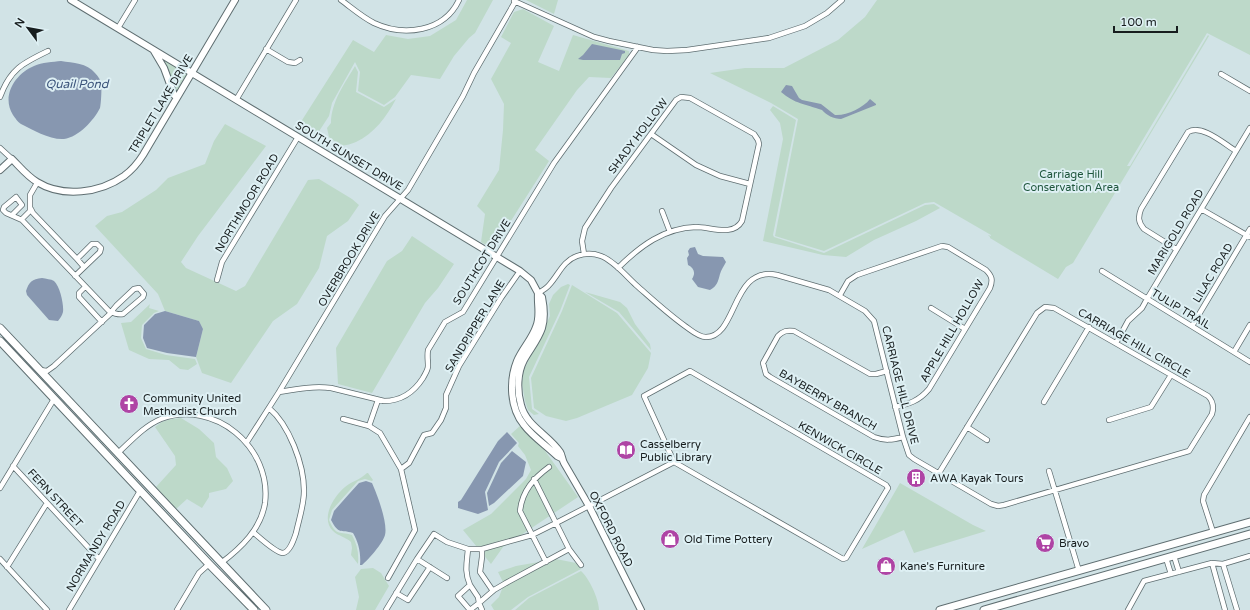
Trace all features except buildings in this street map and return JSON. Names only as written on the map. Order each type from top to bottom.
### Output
[{"type":"main road","points":[[0,328],[266,610]]},
{"type":"main road","points":[[0,334],[11,339]]},
{"type":"main road","points":[[0,341],[21,365],[254,610]]},
{"type":"main road","points":[[21,365],[32,370],[48,387],[52,389],[56,388]]},
{"type":"main road","points":[[54,399],[62,401],[78,418],[91,425]]},
{"type":"main road","points":[[100,448],[118,453]]},
{"type":"main road","points":[[140,491],[146,492],[161,499]]},
{"type":"main road","points":[[940,610],[1250,522]]},
{"type":"main road","points":[[984,610],[1250,534]]},
{"type":"main road","points":[[209,564],[217,565],[229,571]]},
{"type":"main road","points":[[1088,580],[1090,572],[1097,566]]},
{"type":"main road","points":[[1066,587],[1072,582],[1079,570]]},
{"type":"street","points":[[118,28],[135,0]]},
{"type":"street","name":"TRIPLET LAKE DRIVE","points":[[13,161],[37,183],[58,190],[80,192],[100,188],[126,175],[136,165],[235,0]]},
{"type":"street","points":[[236,100],[296,0]]},
{"type":"street","points":[[341,0],[375,23],[386,27],[409,30],[423,29],[437,23],[447,17],[459,0]]},
{"type":"street","points":[[514,1],[594,37],[609,42],[653,50],[686,50],[769,38],[805,26],[827,13],[842,0]]},
{"type":"street","name":"SOUTH SUNSET DRIVE","points":[[75,1],[153,50],[496,257]]},
{"type":"street","name":"OVERBROOK DRIVE","points":[[246,442],[279,392],[385,216],[408,190],[460,102],[474,73],[514,1]]},
{"type":"street","name":"SOUTHCOT DRIVE","points":[[279,392],[323,387],[378,400],[392,401],[404,397],[412,392],[426,372],[428,366],[428,350],[445,322],[463,312],[554,163],[638,48]]},
{"type":"street","points":[[266,49],[288,62],[294,63],[300,60]]},
{"type":"street","points":[[153,50],[160,59],[174,95],[177,97]]},
{"type":"street","points":[[0,97],[12,73],[17,68],[28,60],[48,51]]},
{"type":"street","points":[[1221,74],[1250,91]]},
{"type":"street","name":"SHADY HOLLOW","points":[[584,254],[582,241],[585,228],[611,188],[676,100],[681,97],[690,98],[754,134],[759,144],[742,221],[735,228],[732,230],[725,230],[696,227],[684,228],[670,232],[645,244],[618,268]]},
{"type":"street","name":"MARIGOLD ROAD","points":[[1116,343],[1128,321],[1139,311],[1147,299],[1250,128]]},
{"type":"street","points":[[1176,249],[1144,229],[1140,224],[1138,219],[1139,214],[1145,202],[1188,132],[1192,130],[1203,130],[1236,151]]},
{"type":"street","points":[[651,134],[686,160],[720,176],[750,184]]},
{"type":"street","name":"NORTHMOOR ROAD","points":[[217,280],[219,271],[228,252],[298,137]]},
{"type":"street","points":[[0,148],[13,161]]},
{"type":"street","points":[[0,170],[13,161]]},
{"type":"street","points":[[0,174],[13,161]]},
{"type":"street","points":[[37,183],[30,195],[31,209],[33,213],[84,267]]},
{"type":"street","points":[[22,219],[30,212],[31,209]]},
{"type":"street","points":[[1201,209],[1248,236]]},
{"type":"street","points":[[662,211],[670,232]]},
{"type":"street","points":[[12,215],[22,219],[111,312],[124,314],[143,297],[143,293],[139,288],[135,288],[116,306],[111,312],[102,322],[49,371],[44,372],[39,369]]},
{"type":"street","name":"LILAC ROAD","points":[[1192,326],[1248,236],[1250,229]]},
{"type":"street","points":[[75,276],[101,250],[101,248],[98,244],[92,244],[76,259]]},
{"type":"street","name":"APPLE HILL HOLLOW","points":[[840,295],[848,281],[857,275],[936,246],[948,247],[986,270],[992,278],[990,288],[929,389],[924,395],[912,403],[895,407]]},
{"type":"street","points":[[538,294],[551,284],[562,266],[575,256],[584,254]]},
{"type":"street","name":"CARRIAGE HILL DRIVE","points":[[584,254],[602,256],[618,268],[663,310],[696,334],[705,337],[711,337],[721,329],[748,283],[760,274],[769,273],[777,275],[821,287],[840,295],[864,310],[874,321],[895,407],[909,455],[991,504],[998,506],[1055,490]]},
{"type":"street","name":"OXFORD ROAD","points":[[496,257],[520,271],[531,280],[538,294],[542,297],[544,308],[542,327],[534,344],[523,361],[518,383],[521,406],[528,419],[556,446],[561,453],[561,458],[589,506],[641,610]]},
{"type":"street","name":"SANDPIPPER LANE","points":[[401,468],[409,463],[424,435],[432,433],[441,420],[446,408],[446,395],[459,366],[501,298],[520,271]]},
{"type":"street","name":"TULIP TRAIL","points":[[1102,271],[1250,362]]},
{"type":"street","points":[[86,287],[79,293],[79,297],[102,322]]},
{"type":"street","name":"CARRIAGE HILL CIRCLE","points":[[939,473],[1037,313],[1040,309],[1049,306],[1089,327],[1208,396],[1214,409],[1189,451],[1055,490]]},
{"type":"street","points":[[931,308],[966,329]]},
{"type":"street","points":[[1234,352],[1250,325]]},
{"type":"street","points":[[1044,402],[1089,327]]},
{"type":"street","name":"BAYBERRY BRANCH","points":[[887,371],[870,374],[794,331],[789,330],[781,332],[762,363],[766,374],[770,377],[874,437],[882,440],[888,440],[903,437]]},
{"type":"street","name":"KENWICK CIRCLE","points":[[690,371],[886,485],[888,488],[846,558],[843,560],[674,462],[644,396],[690,371]]},
{"type":"street","points":[[1109,420],[1151,407],[1171,375]]},
{"type":"street","points":[[0,488],[54,399]]},
{"type":"street","points":[[369,426],[378,400]]},
{"type":"street","points":[[253,532],[278,552],[284,553],[288,551],[295,536],[302,511],[304,491],[299,460],[283,425],[276,414],[269,408]]},
{"type":"street","points":[[118,453],[154,422],[180,416],[201,416],[212,418],[236,432],[246,442],[251,448],[262,470],[264,503],[260,519],[253,532],[242,545],[221,563]]},
{"type":"street","points":[[1213,532],[1203,501],[1204,494],[1250,417]]},
{"type":"street","points":[[343,419],[369,426],[380,433],[401,468],[415,530],[388,578]]},
{"type":"street","points":[[967,427],[987,440]]},
{"type":"street","points":[[386,610],[434,534],[447,542],[468,549],[482,549],[532,536],[674,462]]},
{"type":"street","name":"FERN STREET","points":[[13,466],[99,559]]},
{"type":"street","points":[[546,562],[520,511],[523,499],[534,479],[549,467]]},
{"type":"street","points":[[1049,470],[1079,570]]},
{"type":"street","points":[[534,479],[569,549],[581,566]]},
{"type":"street","name":"NORMANDY ROAD","points":[[69,610],[140,491]]},
{"type":"street","points":[[8,567],[47,503]]},
{"type":"street","points":[[468,549],[465,570],[470,585],[478,597],[481,610]]},
{"type":"street","points":[[482,549],[480,572],[492,591]]},
{"type":"street","points":[[470,585],[458,596],[470,610],[492,591],[569,549]]},
{"type":"street","points":[[1174,556],[1179,572]]},
{"type":"street","points":[[1128,610],[1144,581],[1212,563],[1224,564],[1250,556]]},
{"type":"street","points":[[1166,558],[1171,574]]},
{"type":"street","points":[[0,559],[47,610]]},
{"type":"street","points":[[417,559],[447,578]]},
{"type":"street","points":[[1212,563],[1225,610]]},
{"type":"street","points":[[177,610],[200,573],[209,564]]},
{"type":"street","points":[[1224,564],[1237,610]]},
{"type":"street","points":[[396,593],[408,600],[430,567]]},
{"type":"green space","points":[[467,0],[493,0],[475,33],[454,56],[440,79],[411,75],[395,97],[384,105],[358,91],[360,72],[355,62],[332,103],[329,116],[314,139],[297,128],[353,40],[374,52],[386,35],[408,39],[430,36],[456,20]]},
{"type":"green space","points":[[526,0],[558,0],[554,14]]},
{"type":"green space","name":"Carriage Hill Conservation Area","points":[[877,0],[1250,0],[1250,55],[1207,33],[1127,166],[1130,166],[1208,35],[1209,36],[1073,263],[1066,267],[1058,279],[990,238],[988,235],[991,235],[934,202],[925,203],[824,251],[775,236],[798,119],[771,103],[710,73],[745,68],[784,68],[838,40],[865,17]]},
{"type":"green space","points":[[523,9],[554,26],[538,62],[559,71],[573,35],[629,51],[629,55],[611,78],[589,77],[577,90],[535,150],[549,161],[493,249],[481,242],[485,214],[477,206],[499,170],[504,104],[491,79],[511,43],[501,37],[514,12]]},
{"type":"green space","points":[[162,58],[188,73],[176,93]]},
{"type":"green space","points":[[355,66],[358,72],[356,92],[384,107],[396,99],[384,118],[369,134],[363,139],[354,143],[341,146],[329,137],[327,128],[331,123],[333,108],[336,100]]},
{"type":"green space","points":[[773,106],[796,120],[773,235],[774,237],[824,253],[925,205],[934,204],[940,208],[916,221],[874,240],[846,257],[823,255],[763,241],[783,139],[780,123],[770,110]]},
{"type":"green space","points":[[225,124],[266,146],[198,236],[181,262],[186,268],[236,291],[245,286],[308,180],[319,179],[352,199],[359,205],[348,221],[327,236],[319,268],[297,304],[273,321],[231,383],[202,373],[196,357],[203,329],[199,321],[165,311],[158,294],[95,226],[107,216],[122,212],[156,190],[168,178],[205,164],[214,141]]},
{"type":"green space","points":[[412,236],[454,264],[438,288],[425,303],[372,393],[338,384],[336,348],[387,261],[402,251]]},
{"type":"green space","points":[[568,284],[570,285],[560,311],[529,377],[532,409],[539,414],[534,415],[528,410],[525,401],[522,383],[524,370],[550,316],[549,304],[553,295],[561,287]]},
{"type":"green space","points":[[572,285],[617,313],[651,353],[648,368],[632,395],[577,418],[566,421],[546,416],[534,408],[531,378],[562,311]]},
{"type":"green space","points":[[585,292],[620,302],[627,308],[635,324],[650,344],[651,350],[619,312]]},
{"type":"green space","points":[[150,304],[149,308],[159,311],[154,313],[142,325],[141,338],[146,349],[166,355],[195,359],[197,364],[188,370],[180,369],[169,360],[149,359],[129,350],[121,323],[131,322]]},
{"type":"green space","points":[[181,418],[199,429],[214,443],[216,457],[227,468],[233,481],[226,489],[209,493],[209,497],[202,508],[187,499],[176,509],[156,487],[176,465],[175,456],[155,427],[167,420]]},
{"type":"green space","points":[[521,425],[543,448],[578,497],[503,547],[491,564],[463,530],[491,514],[526,479],[531,470],[525,455],[518,446],[519,443],[511,434]]},
{"type":"green space","points":[[367,473],[373,480],[365,479],[358,481],[332,510],[329,520],[336,531],[352,535],[357,549],[358,564],[351,555],[351,542],[337,534],[329,526],[328,514],[333,501],[341,491]]},
{"type":"green space","points":[[900,483],[986,531],[914,553],[904,530],[862,549]]},
{"type":"green space","points":[[556,559],[576,563],[581,569],[528,597],[511,610],[494,610],[491,605],[499,597],[504,584],[498,572],[516,566]]},
{"type":"green space","points":[[373,568],[381,573],[389,586],[375,610],[356,610],[359,597],[355,577],[361,569]]},
{"type":"green space","points":[[581,571],[593,589],[599,605],[599,610],[515,610],[529,598]]},
{"type":"water","points":[[592,44],[625,51],[625,53],[622,54],[620,60],[578,59]]},
{"type":"water","name":"Quail Pond","points":[[61,61],[88,67],[101,82],[100,108],[94,118],[75,135],[64,139],[47,136],[21,124],[13,115],[9,100],[9,93],[12,86],[21,74],[40,64]]},
{"type":"water","points":[[786,85],[792,86],[799,98],[802,100],[821,104],[835,115],[854,111],[870,99],[876,105],[841,119],[836,118],[828,115],[822,110],[800,103],[786,96],[781,92]]},
{"type":"water","points":[[695,247],[698,254],[703,256],[723,257],[726,262],[721,271],[717,284],[710,290],[698,287],[692,279],[694,271],[688,265],[687,258],[690,248]]},
{"type":"water","points":[[42,278],[54,281],[60,291],[63,312],[58,321],[49,320],[27,295],[26,291],[28,285],[33,280]]},
{"type":"water","points":[[165,311],[199,321],[203,329],[196,357],[167,353],[147,348],[143,338],[144,325],[155,314]]},
{"type":"water","points":[[507,432],[517,443],[499,462],[485,492],[488,510],[478,514],[458,508],[458,502],[461,500],[498,441]]},
{"type":"water","points":[[512,451],[526,462],[523,476],[489,506],[487,493],[501,463]]},
{"type":"water","points":[[366,481],[372,483],[382,509],[386,530],[384,538],[379,546],[362,565],[360,565],[359,549],[353,533],[338,530],[331,520],[334,511],[349,494],[359,483]]},
{"type":"place","name":"Community United Methodist Church","points":[[129,404]]},
{"type":"place","name":"Casselberry Public Library","points":[[626,450]]},
{"type":"place","name":"AWA Kayak Tours","points":[[916,478]]},
{"type":"place","name":"Old Time Pottery","points":[[670,539]]},
{"type":"place","name":"Bravo","points":[[1045,543]]},
{"type":"place","name":"Kane's Furniture","points":[[886,566]]}]
